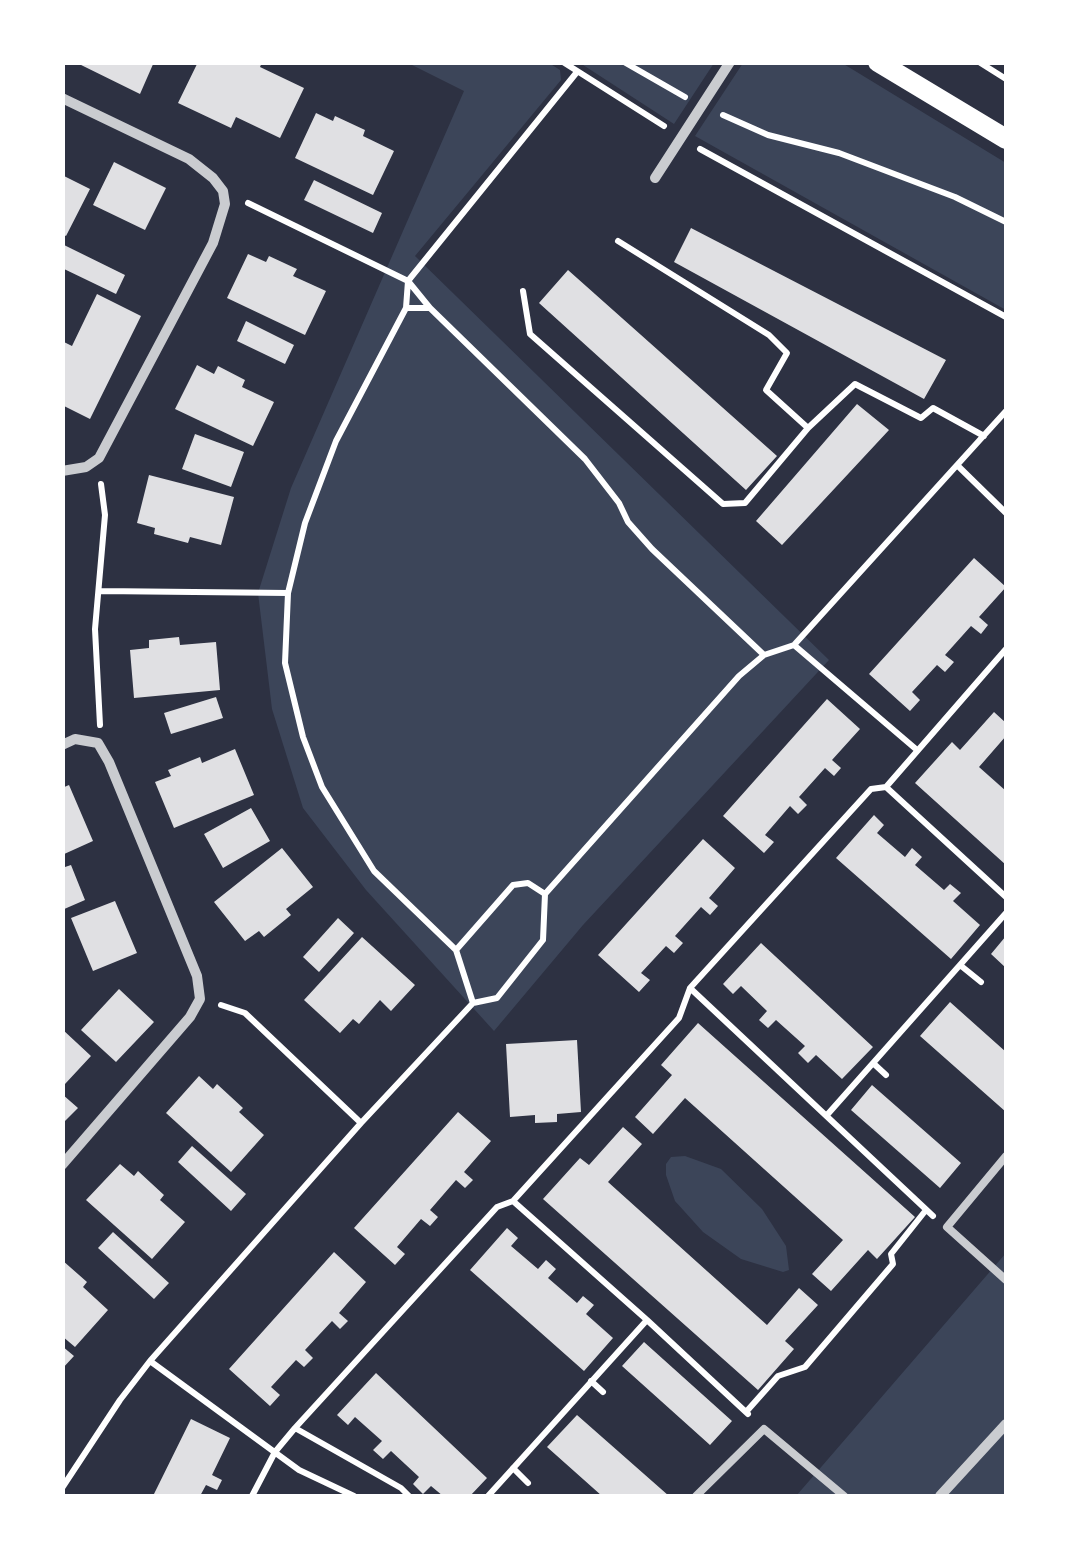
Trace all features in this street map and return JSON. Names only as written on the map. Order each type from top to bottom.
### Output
[{"type":"main road","points":[[878,62],[1006,139]]},
{"type":"street","points":[[655,178],[730,62]]},
{"type":"street","points":[[62,98],[189,159],[223,191],[225,204],[213,243],[98,458],[86,467],[62,472]]},
{"type":"street","points":[[62,745],[75,740],[98,743],[110,762],[197,976],[200,998],[190,1017],[62,1165]]},
{"type":"street","points":[[940,1496],[1006,1424]]},
{"type":"lane","points":[[1006,1156],[947,1227],[1006,1280]]},
{"type":"lane","points":[[696,1496],[764,1429],[844,1496]]},
{"type":"path","points":[[563,62],[681,137],[1006,317]]},
{"type":"path","points":[[624,62],[701,105],[768,135],[838,153],[955,197],[1006,222]]},
{"type":"path","points":[[980,62],[1006,79]]},
{"type":"path","points":[[473,1003],[456,950],[374,871],[322,787],[303,737],[285,663],[288,592],[305,522],[336,441],[406,308],[408,281],[577,72]]},
{"type":"path","points":[[223,191],[408,281],[430,308],[584,459],[652,549],[764,655]]},
{"type":"path","points":[[618,241],[770,335],[787,353],[766,390],[808,428]]},
{"type":"path","points":[[523,291],[530,334],[722,504],[745,503],[808,428],[855,384],[921,418],[933,408],[984,436]]},
{"type":"path","points":[[406,308],[430,308]]},
{"type":"path","points":[[62,1488],[150,1361],[360,1123],[473,1003],[498,998],[544,940],[545,894],[739,676],[764,655],[794,645],[1006,411]]},
{"type":"path","points":[[98,458],[105,516],[95,628],[102,711],[98,743]]},
{"type":"path","points":[[957,466],[1006,514]]},
{"type":"path","points":[[100,591],[288,592]]},
{"type":"path","points":[[794,645],[917,750]]},
{"type":"path","points":[[252,1496],[276,1452],[295,1428],[497,1207],[513,1201],[680,1018],[690,988],[871,790],[886,787],[1006,648]]},
{"type":"path","points":[[886,787],[1006,897]]},
{"type":"path","points":[[456,950],[513,884],[528,883],[545,894]]},
{"type":"path","points":[[827,1115],[1006,913]]},
{"type":"path","points":[[960,964],[981,982]]},
{"type":"path","points":[[690,988],[947,1227]]},
{"type":"path","points":[[200,998],[246,1013],[360,1123]]},
{"type":"path","points":[[873,1063],[886,1076]]},
{"type":"path","points":[[513,1201],[764,1429]]},
{"type":"path","points":[[746,1412],[778,1376],[805,1367],[893,1264],[890,1254],[926,1210]]},
{"type":"path","points":[[488,1496],[647,1320]]},
{"type":"path","points":[[150,1361],[298,1470],[354,1496]]},
{"type":"path","points":[[591,1381],[604,1392]]},
{"type":"path","points":[[295,1428],[409,1496]]},
{"type":"path","points":[[514,1468],[528,1483]]},
{"type":"shaded area","points":[[408,63],[549,63],[560,70],[561,80],[415,256],[829,660],[583,925],[494,1031],[366,890],[303,808],[272,709],[258,593],[291,488],[464,91]]},
{"type":"shaded area","points":[[580,63],[714,63],[674,124]]},
{"type":"shaded area","points":[[743,63],[842,63],[1006,163],[1006,310],[695,136]]},
{"type":"shaded area","points":[[685,1156],[721,1169],[762,1209],[786,1246],[789,1270],[783,1272],[741,1259],[703,1232],[675,1201],[666,1175],[671,1157]]},
{"type":"shaded area","points":[[1006,1253],[1006,1496],[796,1496],[816,1473]]},
{"type":"building","points":[[75,62],[154,62],[140,94]]},
{"type":"building","points":[[198,62],[262,62],[260,67],[304,88],[280,138],[236,117],[231,128],[178,103]]},
{"type":"building","points":[[316,113],[333,121],[335,116],[365,130],[363,136],[394,151],[373,195],[295,158]]},
{"type":"building","points":[[114,162],[166,188],[145,230],[93,205]]},
{"type":"building","points":[[62,175],[90,189],[66,236],[62,234]]},
{"type":"building","points":[[314,180],[382,213],[373,233],[304,200]]},
{"type":"building","points":[[691,228],[946,360],[924,399],[674,262]]},
{"type":"building","points":[[62,244],[125,275],[116,294],[62,268]]},
{"type":"building","points":[[248,254],[266,262],[269,256],[297,269],[293,276],[326,291],[305,335],[227,298]]},
{"type":"building","points":[[568,270],[777,456],[746,490],[539,303]]},
{"type":"building","points":[[97,294],[141,316],[90,419],[62,405],[62,341],[72,346]]},
{"type":"building","points":[[246,321],[294,345],[285,364],[237,341]]},
{"type":"building","points":[[197,365],[214,374],[218,366],[245,380],[242,387],[274,402],[253,446],[175,409]]},
{"type":"building","points":[[857,404],[889,430],[782,545],[756,521]]},
{"type":"building","points":[[195,434],[244,452],[231,487],[182,469]]},
{"type":"building","points":[[149,475],[234,497],[221,545],[190,537],[188,543],[154,534],[155,528],[137,523]]},
{"type":"building","points":[[974,558],[1006,587],[979,617],[988,625],[981,634],[971,626],[945,655],[954,662],[945,672],[937,665],[912,692],[920,700],[910,711],[869,674]]},
{"type":"building","points":[[179,637],[180,645],[216,642],[220,690],[134,698],[130,650],[149,648],[149,640]]},
{"type":"building","points":[[216,697],[223,718],[171,734],[164,713]]},
{"type":"building","points":[[827,699],[860,729],[832,760],[841,768],[834,776],[825,768],[799,797],[807,805],[798,814],[790,806],[765,835],[774,842],[764,853],[723,816]]},
{"type":"building","points":[[994,712],[1006,723],[1006,736],[979,767],[1006,791],[1006,865],[915,783],[952,742],[960,750]]},
{"type":"building","points":[[235,749],[254,795],[174,828],[155,782],[171,776],[168,770],[200,757],[202,763]]},
{"type":"building","points":[[69,785],[93,841],[62,855],[62,788]]},
{"type":"building","points":[[251,808],[270,841],[223,868],[204,834]]},
{"type":"building","points":[[874,815],[884,825],[877,833],[905,857],[912,848],[922,857],[915,865],[944,890],[950,884],[961,893],[953,901],[980,925],[951,959],[836,858]]},
{"type":"building","points":[[703,839],[735,868],[709,898],[718,906],[710,915],[701,907],[675,936],[683,943],[674,953],[666,946],[641,973],[650,980],[639,992],[598,955]]},
{"type":"building","points":[[282,848],[313,887],[286,909],[291,915],[264,937],[259,931],[245,941],[214,902]]},
{"type":"building","points":[[71,865],[85,900],[62,910],[62,868]]},
{"type":"building","points":[[115,901],[137,953],[93,971],[71,918]]},
{"type":"building","points":[[338,918],[354,933],[319,972],[303,957]]},
{"type":"building","points":[[1006,936],[1006,968],[991,954]]},
{"type":"building","points":[[362,937],[415,985],[391,1011],[380,1000],[359,1024],[353,1019],[340,1033],[304,1000]]},
{"type":"building","points":[[761,943],[873,1047],[842,1079],[816,1055],[808,1063],[798,1053],[805,1046],[776,1020],[768,1028],[759,1020],[767,1011],[741,986],[733,994],[723,984]]},
{"type":"building","points":[[119,989],[154,1022],[116,1062],[81,1030]]},
{"type":"building","points":[[950,1002],[1006,1052],[1006,1112],[920,1036]]},
{"type":"building","points":[[698,1023],[915,1217],[877,1259],[868,1250],[831,1291],[812,1274],[843,1240],[685,1098],[653,1134],[635,1117],[672,1075],[661,1065]]},
{"type":"building","points":[[62,1029],[91,1056],[65,1084],[62,1081]]},
{"type":"building","points":[[577,1040],[581,1112],[557,1114],[557,1122],[535,1123],[535,1115],[510,1117],[506,1044]]},
{"type":"building","points":[[199,1076],[213,1089],[217,1084],[264,1135],[231,1172],[166,1113]]},
{"type":"building","points":[[872,1085],[961,1163],[940,1188],[851,1110]]},
{"type":"building","points":[[62,1094],[78,1108],[62,1124]]},
{"type":"building","points":[[458,1112],[491,1141],[464,1172],[473,1180],[465,1188],[456,1180],[430,1210],[438,1217],[430,1226],[421,1219],[397,1247],[405,1254],[395,1265],[354,1228]]},
{"type":"building","points":[[623,1127],[642,1144],[608,1182],[767,1325],[799,1288],[818,1305],[785,1341],[794,1349],[758,1390],[543,1199],[580,1158],[589,1165]]},
{"type":"building","points":[[192,1146],[246,1194],[231,1211],[178,1162]]},
{"type":"building","points":[[120,1164],[134,1176],[138,1171],[164,1195],[160,1200],[185,1222],[152,1259],[86,1200]]},
{"type":"building","points":[[507,1228],[518,1238],[511,1246],[538,1269],[546,1260],[556,1269],[548,1278],[577,1303],[583,1296],[594,1305],[586,1314],[613,1338],[584,1371],[470,1270]]},
{"type":"building","points":[[113,1232],[169,1283],[154,1299],[98,1248]]},
{"type":"building","points":[[334,1252],[366,1282],[339,1313],[348,1321],[340,1329],[332,1321],[305,1350],[313,1358],[304,1367],[296,1360],[271,1387],[280,1395],[270,1406],[229,1369]]},
{"type":"building","points":[[62,1260],[87,1282],[83,1287],[108,1310],[75,1347],[62,1336]]},
{"type":"building","points":[[644,1342],[732,1421],[710,1445],[622,1366]]},
{"type":"building","points":[[62,1346],[74,1356],[62,1369]]},
{"type":"building","points":[[376,1373],[487,1478],[470,1496],[443,1496],[431,1486],[423,1494],[413,1484],[419,1477],[391,1451],[383,1459],[373,1450],[382,1441],[355,1417],[348,1425],[337,1415]]},
{"type":"building","points":[[577,1415],[669,1496],[602,1496],[547,1447]]},
{"type":"building","points":[[191,1419],[230,1438],[212,1475],[222,1480],[217,1490],[206,1485],[200,1496],[153,1496]]}]
